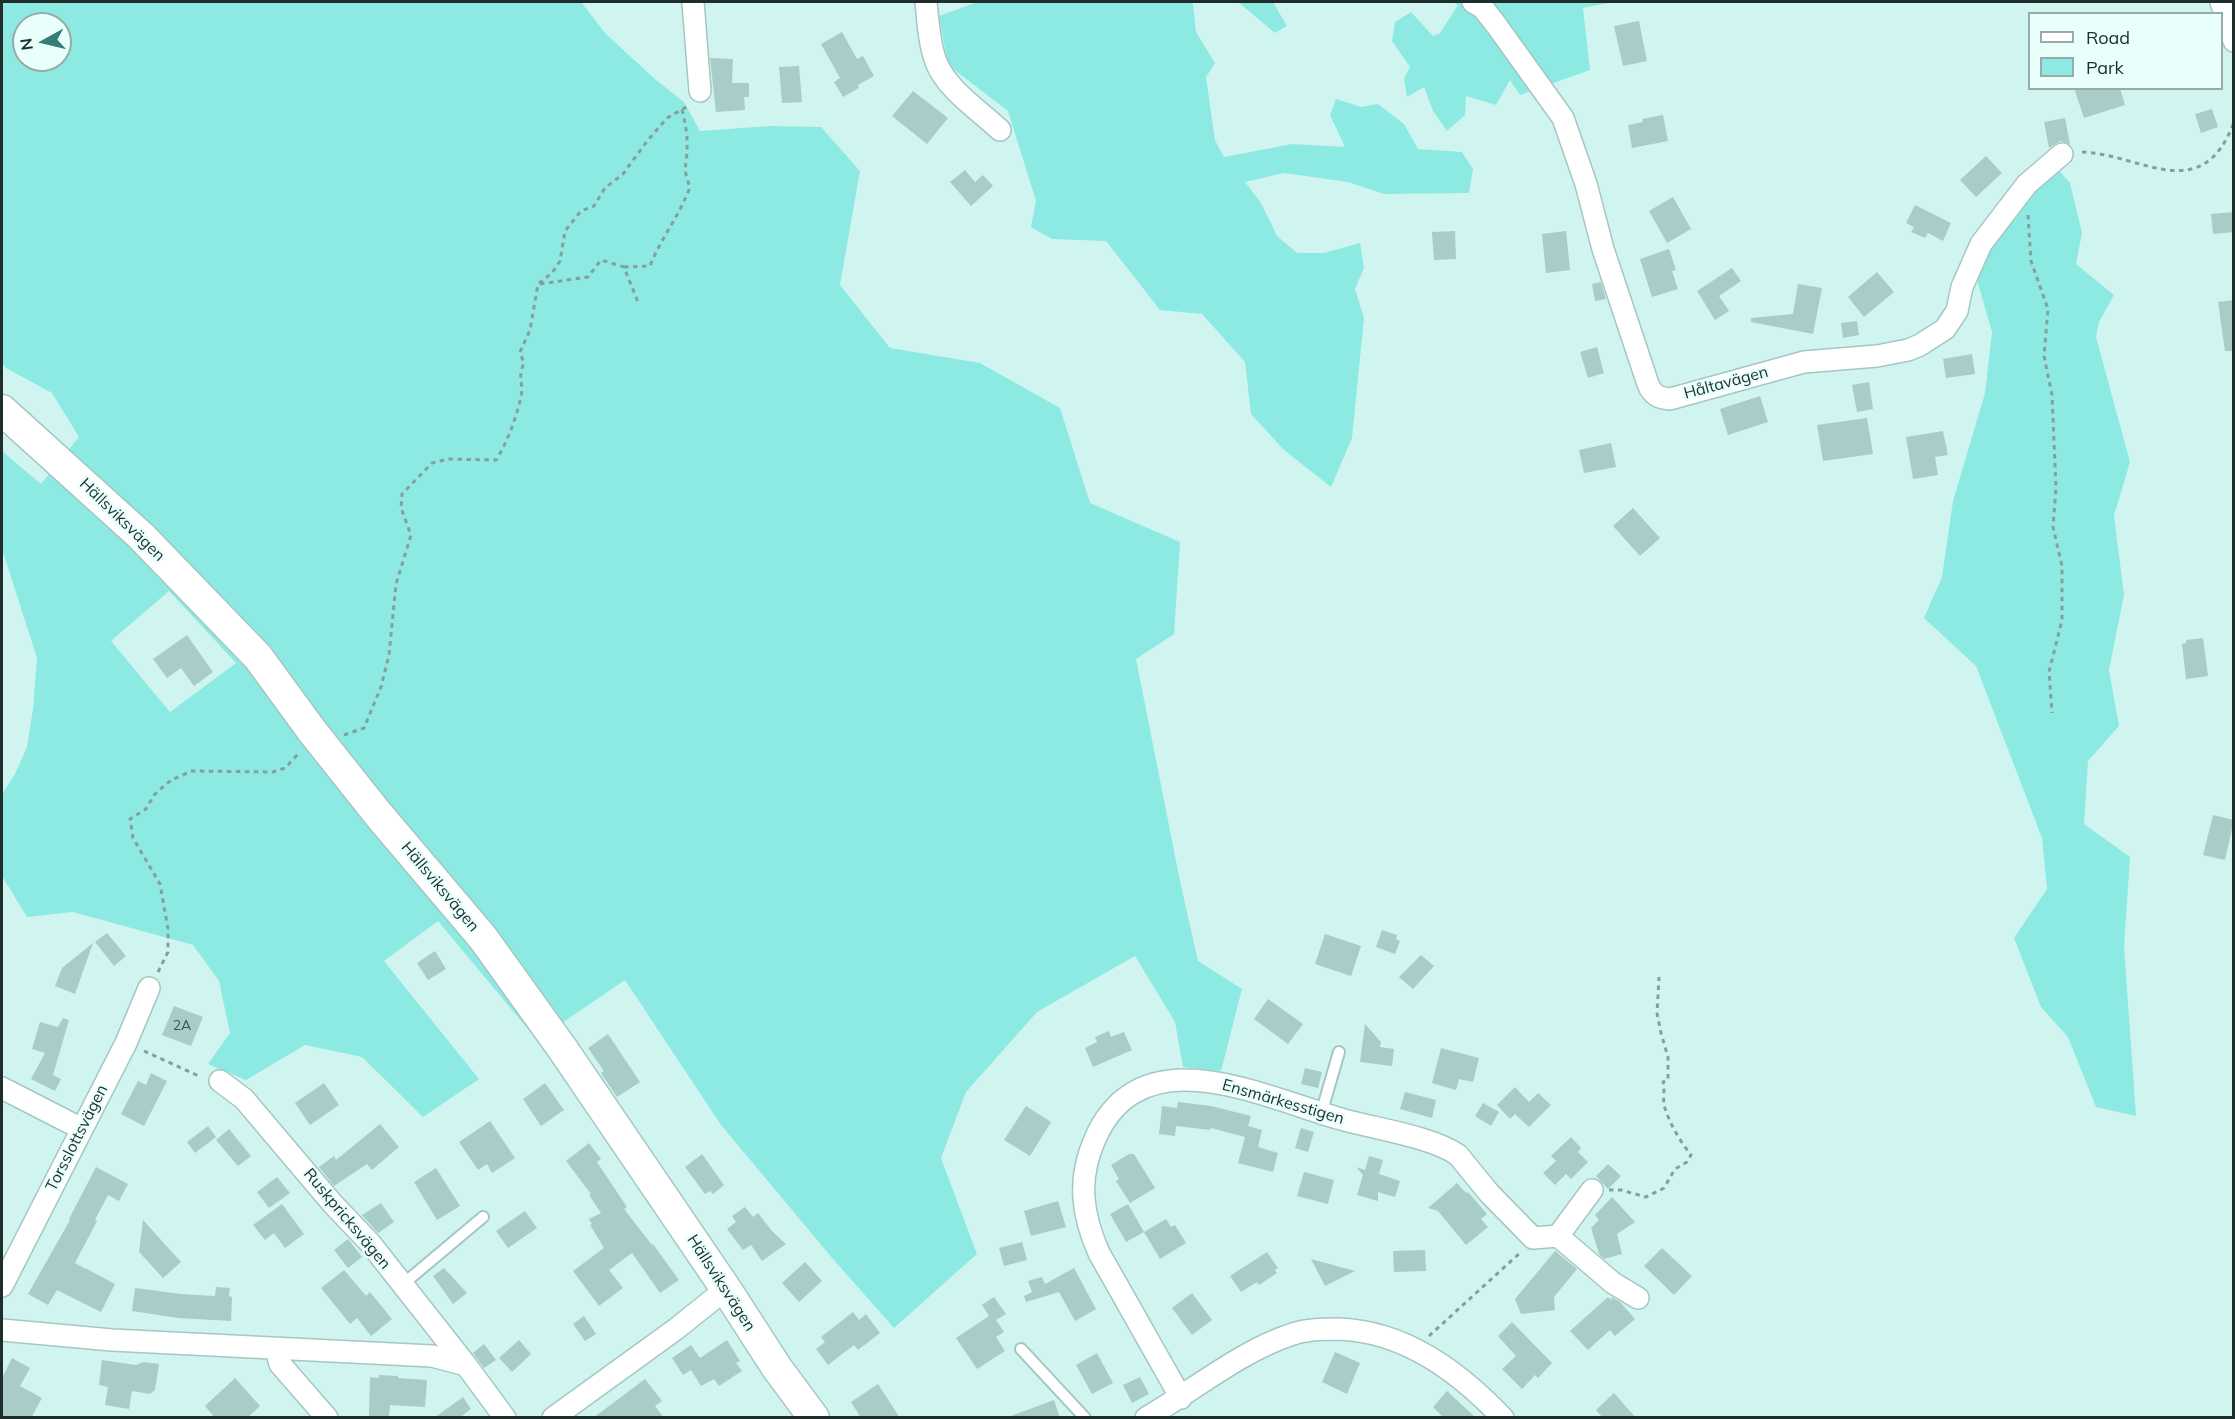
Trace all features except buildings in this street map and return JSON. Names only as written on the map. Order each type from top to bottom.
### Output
[{"type":"street","points":[[693,2],[700,91]]},
{"type":"street","points":[[926,2],[930,42],[942,74],[951,86],[1000,130]]},
{"type":"street","name":"Håltavägen","points":[[1473,2],[1483,8],[1563,117],[1577,153],[1603,249],[1648,384],[1654,394],[1660,398],[1670,399],[1804,362],[1877,356],[1908,350],[1920,345],[1945,329],[1957,311],[1962,287],[1981,244],[2027,184],[2062,154]]},
{"type":"street","points":[[2221,2],[2234,41]]},
{"type":"street","name":"Hällsviksvägen","points":[[2,410],[96,493],[258,657],[314,748],[378,814],[483,938],[562,1048],[777,1368],[814,1418]]},
{"type":"street","name":"Torsslottsvägen","points":[[2,1286],[126,1043],[149,988]]},
{"type":"street","name":"Ensmärkesstigen","points":[[1181,1398],[1099,1253],[1088,1228],[1084,1193],[1086,1164],[1096,1137],[1123,1098],[1141,1089],[1168,1081],[1201,1080],[1224,1084],[1452,1151],[1533,1238]]},
{"type":"street","name":"Ruskpricksvägen","points":[[220,1081],[244,1099],[332,1203],[370,1243],[505,1418]]},
{"type":"street","points":[[2,1088],[82,1130]]},
{"type":"street","points":[[1558,1236],[1592,1190]]},
{"type":"street","points":[[1533,1238],[1558,1236],[1613,1283],[1638,1298]]},
{"type":"street","points":[[554,1418],[676,1329],[726,1289]]},
{"type":"street","points":[[1146,1418],[1251,1353],[1293,1334],[1330,1329],[1362,1331],[1414,1348],[1447,1367],[1486,1400],[1503,1418]]},
{"type":"street","points":[[2,1330],[112,1340],[421,1355],[466,1365]]},
{"type":"street","points":[[276,1349],[279,1364],[327,1418]]},
{"type":"lane","points":[[1321,1114],[1339,1052]]},
{"type":"lane","points":[[402,1285],[483,1217]]},
{"type":"lane","points":[[1021,1349],[1085,1418]]},
{"type":"path","points":[[149,988],[168,952],[168,929],[160,884],[133,838],[130,819],[146,809],[154,795],[171,780],[192,771],[273,772],[285,768],[314,748],[364,728],[381,687],[389,655],[396,584],[411,535],[401,508],[402,494],[432,463],[448,459],[496,460],[505,446],[522,394],[520,370],[524,364],[520,352],[530,330],[538,284],[552,273],[560,261],[565,231],[581,211],[594,206],[605,188],[623,174],[667,118],[693,101],[700,91]]},
{"type":"path","points":[[538,284],[588,277],[601,260],[624,267],[650,267],[658,246],[683,206],[690,187],[683,171],[687,151],[687,127],[682,109]]},
{"type":"path","points":[[2062,154],[2097,153],[2161,171],[2186,171],[2212,158],[2222,146],[2234,122]]},
{"type":"path","points":[[2027,184],[2031,261],[2048,309],[2044,356],[2053,406],[2056,488],[2053,527],[2062,566],[2062,620],[2049,672],[2052,713]]},
{"type":"path","points":[[624,267],[638,302]]},
{"type":"path","points":[[1592,1190],[1622,1190],[1646,1197],[1664,1188],[1675,1169],[1687,1162],[1691,1155],[1680,1140],[1663,1103],[1666,1093],[1663,1082],[1668,1080],[1668,1058],[1657,1013],[1659,977]]},
{"type":"path","points":[[126,1043],[210,1081],[220,1081]]},
{"type":"path","points":[[1414,1348],[1437,1330],[1519,1254],[1533,1238]]},
{"type":"green space","points":[[2,2],[581,2],[606,34],[656,80],[684,102],[700,131],[769,126],[821,127],[860,171],[840,285],[890,348],[980,363],[1060,408],[1090,503],[1180,542],[1174,634],[1136,659],[1198,961],[1242,989],[1221,1071],[1183,1067],[1175,1022],[1135,956],[1037,1012],[966,1092],[941,1158],[977,1254],[894,1328],[721,1125],[625,980],[537,1040],[438,921],[384,961],[479,1079],[423,1117],[362,1057],[305,1045],[246,1080],[208,1064],[230,1033],[219,981],[193,945],[73,912],[27,917],[2,876],[2,794],[15,774],[27,747],[37,658],[2,549],[2,451],[41,484],[79,437],[52,393],[6,368],[2,363]],"holes":[[[169,591],[236,663],[170,712],[111,641]]]},
{"type":"green space","points":[[977,2],[1191,2],[1196,32],[1215,63],[1206,77],[1215,140],[1224,157],[1292,144],[1345,147],[1330,115],[1336,99],[1361,107],[1378,104],[1404,124],[1418,149],[1462,152],[1473,169],[1469,193],[1384,194],[1348,182],[1284,173],[1245,182],[1261,203],[1277,236],[1297,253],[1324,253],[1360,243],[1364,268],[1355,289],[1364,318],[1352,438],[1331,487],[1284,450],[1251,414],[1245,362],[1202,314],[1160,310],[1106,241],[1052,239],[1031,227],[1036,201],[1008,111],[948,65],[939,16]]},
{"type":"green space","points":[[1238,2],[1273,2],[1287,26],[1275,33]]},
{"type":"green space","points":[[1452,2],[1613,2],[1583,8],[1590,70],[1520,95],[1510,80],[1496,105],[1466,96],[1465,115],[1447,131],[1433,111],[1424,87],[1407,97],[1404,78],[1410,67],[1392,41],[1395,22],[1411,12],[1433,36],[1440,33],[1458,5]]},
{"type":"green space","points":[[2057,168],[2070,183],[2082,233],[2076,264],[2114,295],[2099,322],[2096,337],[2130,462],[2114,516],[2124,595],[2109,670],[2119,726],[2088,761],[2084,824],[2130,857],[2124,947],[2136,1116],[2096,1107],[2068,1037],[2041,1007],[2014,938],[2047,889],[2042,838],[1976,666],[1924,618],[1942,577],[1953,501],[1985,393],[1992,332],[1975,273],[2007,190]]}]
